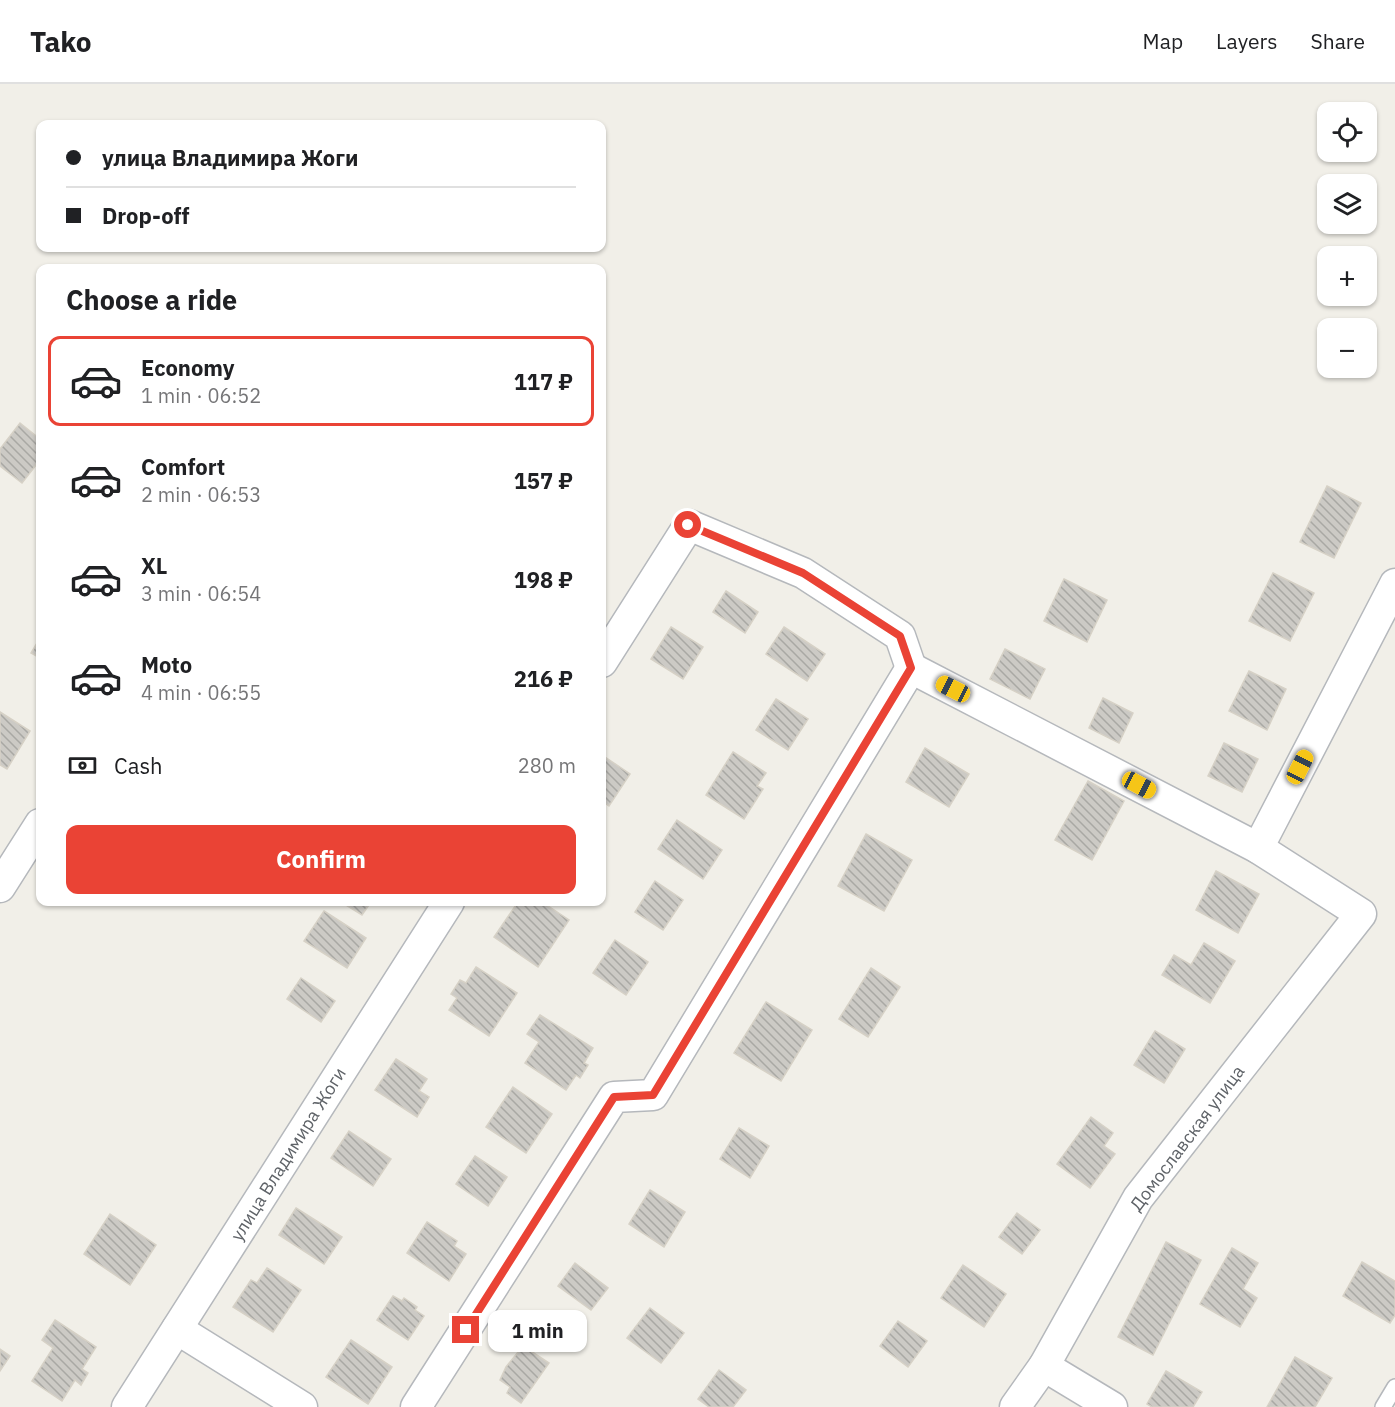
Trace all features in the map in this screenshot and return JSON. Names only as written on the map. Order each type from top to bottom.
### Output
[{"type":"street","points":[[606,656],[688,525],[803,573],[900,636],[911,668],[1258,848],[1395,584]]},
{"type":"street","points":[[416,1407],[614,1097],[653,1095],[911,668]]},
{"type":"street","points":[[0,887],[36,830]]},
{"type":"street","name":"Домославская улица","points":[[1015,1407],[1044,1365],[1138,1198],[1361,914],[1258,848]]},
{"type":"street","name":"улица Владимира Жоги","points":[[127,1407],[446,906]]},
{"type":"street","points":[[177,1329],[302,1407]]},
{"type":"street","points":[[1044,1365],[1112,1407]]},
{"type":"lane","points":[[1383,1407],[1395,1387]]},
{"type":"building","points":[[20,423],[36,436],[36,465],[22,483],[0,466],[0,449]]},
{"type":"building","points":[[1327,486],[1361,503],[1334,558],[1300,542]]},
{"type":"building","points":[[1273,573],[1314,593],[1290,641],[1249,621]]},
{"type":"building","points":[[1064,579],[1107,600],[1087,642],[1044,621]]},
{"type":"building","points":[[726,591],[758,612],[745,633],[713,612]]},
{"type":"building","points":[[671,627],[703,647],[683,679],[651,659]]},
{"type":"building","points":[[784,627],[825,654],[807,681],[766,654]]},
{"type":"building","points":[[36,645],[36,656],[31,653]]},
{"type":"building","points":[[1005,649],[1045,669],[1030,699],[990,679]]},
{"type":"building","points":[[1249,671],[1286,689],[1267,730],[1229,711]]},
{"type":"building","points":[[1103,698],[1133,713],[1119,743],[1089,728]]},
{"type":"building","points":[[776,699],[808,719],[788,750],[756,730]]},
{"type":"building","points":[[0,712],[30,731],[7,769],[0,765]]},
{"type":"building","points":[[1224,743],[1258,759],[1242,792],[1208,776]]},
{"type":"building","points":[[925,748],[969,774],[949,807],[906,782]]},
{"type":"building","points":[[733,752],[766,773],[757,786],[763,789],[744,819],[706,795]]},
{"type":"building","points":[[606,758],[630,774],[609,806],[606,804]]},
{"type":"building","points":[[1088,781],[1124,801],[1092,860],[1055,840]]},
{"type":"building","points":[[677,820],[722,850],[703,879],[658,849]]},
{"type":"building","points":[[866,834],[912,860],[884,911],[838,886]]},
{"type":"building","points":[[1216,871],[1259,894],[1238,933],[1196,910]]},
{"type":"building","points":[[655,881],[683,900],[663,930],[635,912]]},
{"type":"building","points":[[347,906],[368,906],[362,915]]},
{"type":"building","points":[[515,906],[548,906],[569,920],[538,967],[494,937]]},
{"type":"building","points":[[324,911],[366,938],[347,968],[304,941]]},
{"type":"building","points":[[615,940],[648,962],[626,995],[593,973]]},
{"type":"building","points":[[1204,943],[1235,961],[1210,1003],[1162,975],[1174,955],[1191,965]]},
{"type":"building","points":[[476,967],[517,993],[489,1036],[449,1010],[457,998],[451,994],[460,980],[466,983]]},
{"type":"building","points":[[871,968],[900,987],[868,1037],[839,1019]]},
{"type":"building","points":[[301,978],[335,1001],[321,1022],[287,999]]},
{"type":"building","points":[[766,1002],[812,1030],[781,1081],[734,1053]]},
{"type":"building","points":[[540,1015],[593,1048],[584,1063],[588,1065],[580,1078],[576,1075],[566,1090],[525,1063],[539,1042],[527,1034]]},
{"type":"building","points":[[1155,1031],[1185,1049],[1164,1083],[1134,1065]]},
{"type":"building","points":[[396,1059],[427,1079],[419,1091],[429,1097],[417,1117],[375,1090]]},
{"type":"building","points":[[513,1087],[552,1114],[526,1153],[486,1127]]},
{"type":"building","points":[[1091,1117],[1113,1133],[1104,1146],[1115,1154],[1090,1188],[1057,1164]]},
{"type":"building","points":[[739,1128],[769,1146],[750,1178],[720,1159]]},
{"type":"building","points":[[349,1131],[391,1159],[373,1186],[331,1158]]},
{"type":"building","points":[[475,1156],[507,1177],[488,1206],[456,1184]]},
{"type":"building","points":[[650,1190],[685,1212],[664,1247],[629,1224]]},
{"type":"building","points":[[296,1208],[342,1237],[324,1264],[279,1235]]},
{"type":"building","points":[[1017,1213],[1040,1230],[1022,1254],[999,1237]]},
{"type":"building","points":[[110,1214],[156,1245],[130,1285],[84,1254]]},
{"type":"building","points":[[427,1222],[457,1241],[454,1246],[466,1254],[449,1281],[407,1253]]},
{"type":"building","points":[[1166,1242],[1201,1260],[1153,1355],[1118,1337]]},
{"type":"building","points":[[1232,1248],[1258,1263],[1243,1289],[1257,1298],[1240,1327],[1200,1304]]},
{"type":"building","points":[[1362,1262],[1395,1281],[1395,1315],[1390,1323],[1343,1296]]},
{"type":"building","points":[[575,1263],[608,1288],[591,1310],[558,1286]]},
{"type":"building","points":[[963,1265],[1006,1294],[984,1327],[941,1298]]},
{"type":"building","points":[[267,1268],[301,1290],[273,1332],[233,1307],[251,1280],[257,1283]]},
{"type":"building","points":[[393,1296],[402,1301],[404,1298],[417,1307],[415,1310],[424,1316],[408,1340],[377,1320]]},
{"type":"building","points":[[650,1308],[684,1333],[661,1363],[627,1338]]},
{"type":"building","points":[[55,1320],[96,1347],[82,1369],[88,1373],[81,1385],[75,1380],[62,1401],[32,1381],[53,1348],[42,1340]]},
{"type":"building","points":[[898,1321],[927,1341],[908,1367],[880,1346]]},
{"type":"building","points":[[351,1340],[392,1367],[368,1404],[326,1377]]},
{"type":"building","points":[[523,1346],[549,1363],[521,1403],[507,1393],[510,1387],[500,1380],[506,1367]]},
{"type":"building","points":[[0,1349],[10,1356],[0,1371]]},
{"type":"building","points":[[1295,1357],[1332,1378],[1315,1407],[1267,1407]]},
{"type":"building","points":[[719,1370],[746,1390],[733,1407],[709,1407],[698,1399]]},
{"type":"building","points":[[1166,1371],[1202,1392],[1193,1407],[1152,1407],[1147,1404]]},
{"type":"route","points":[[466,1330],[614,1097],[653,1095],[911,668],[900,636],[803,573],[688,525]]}]
